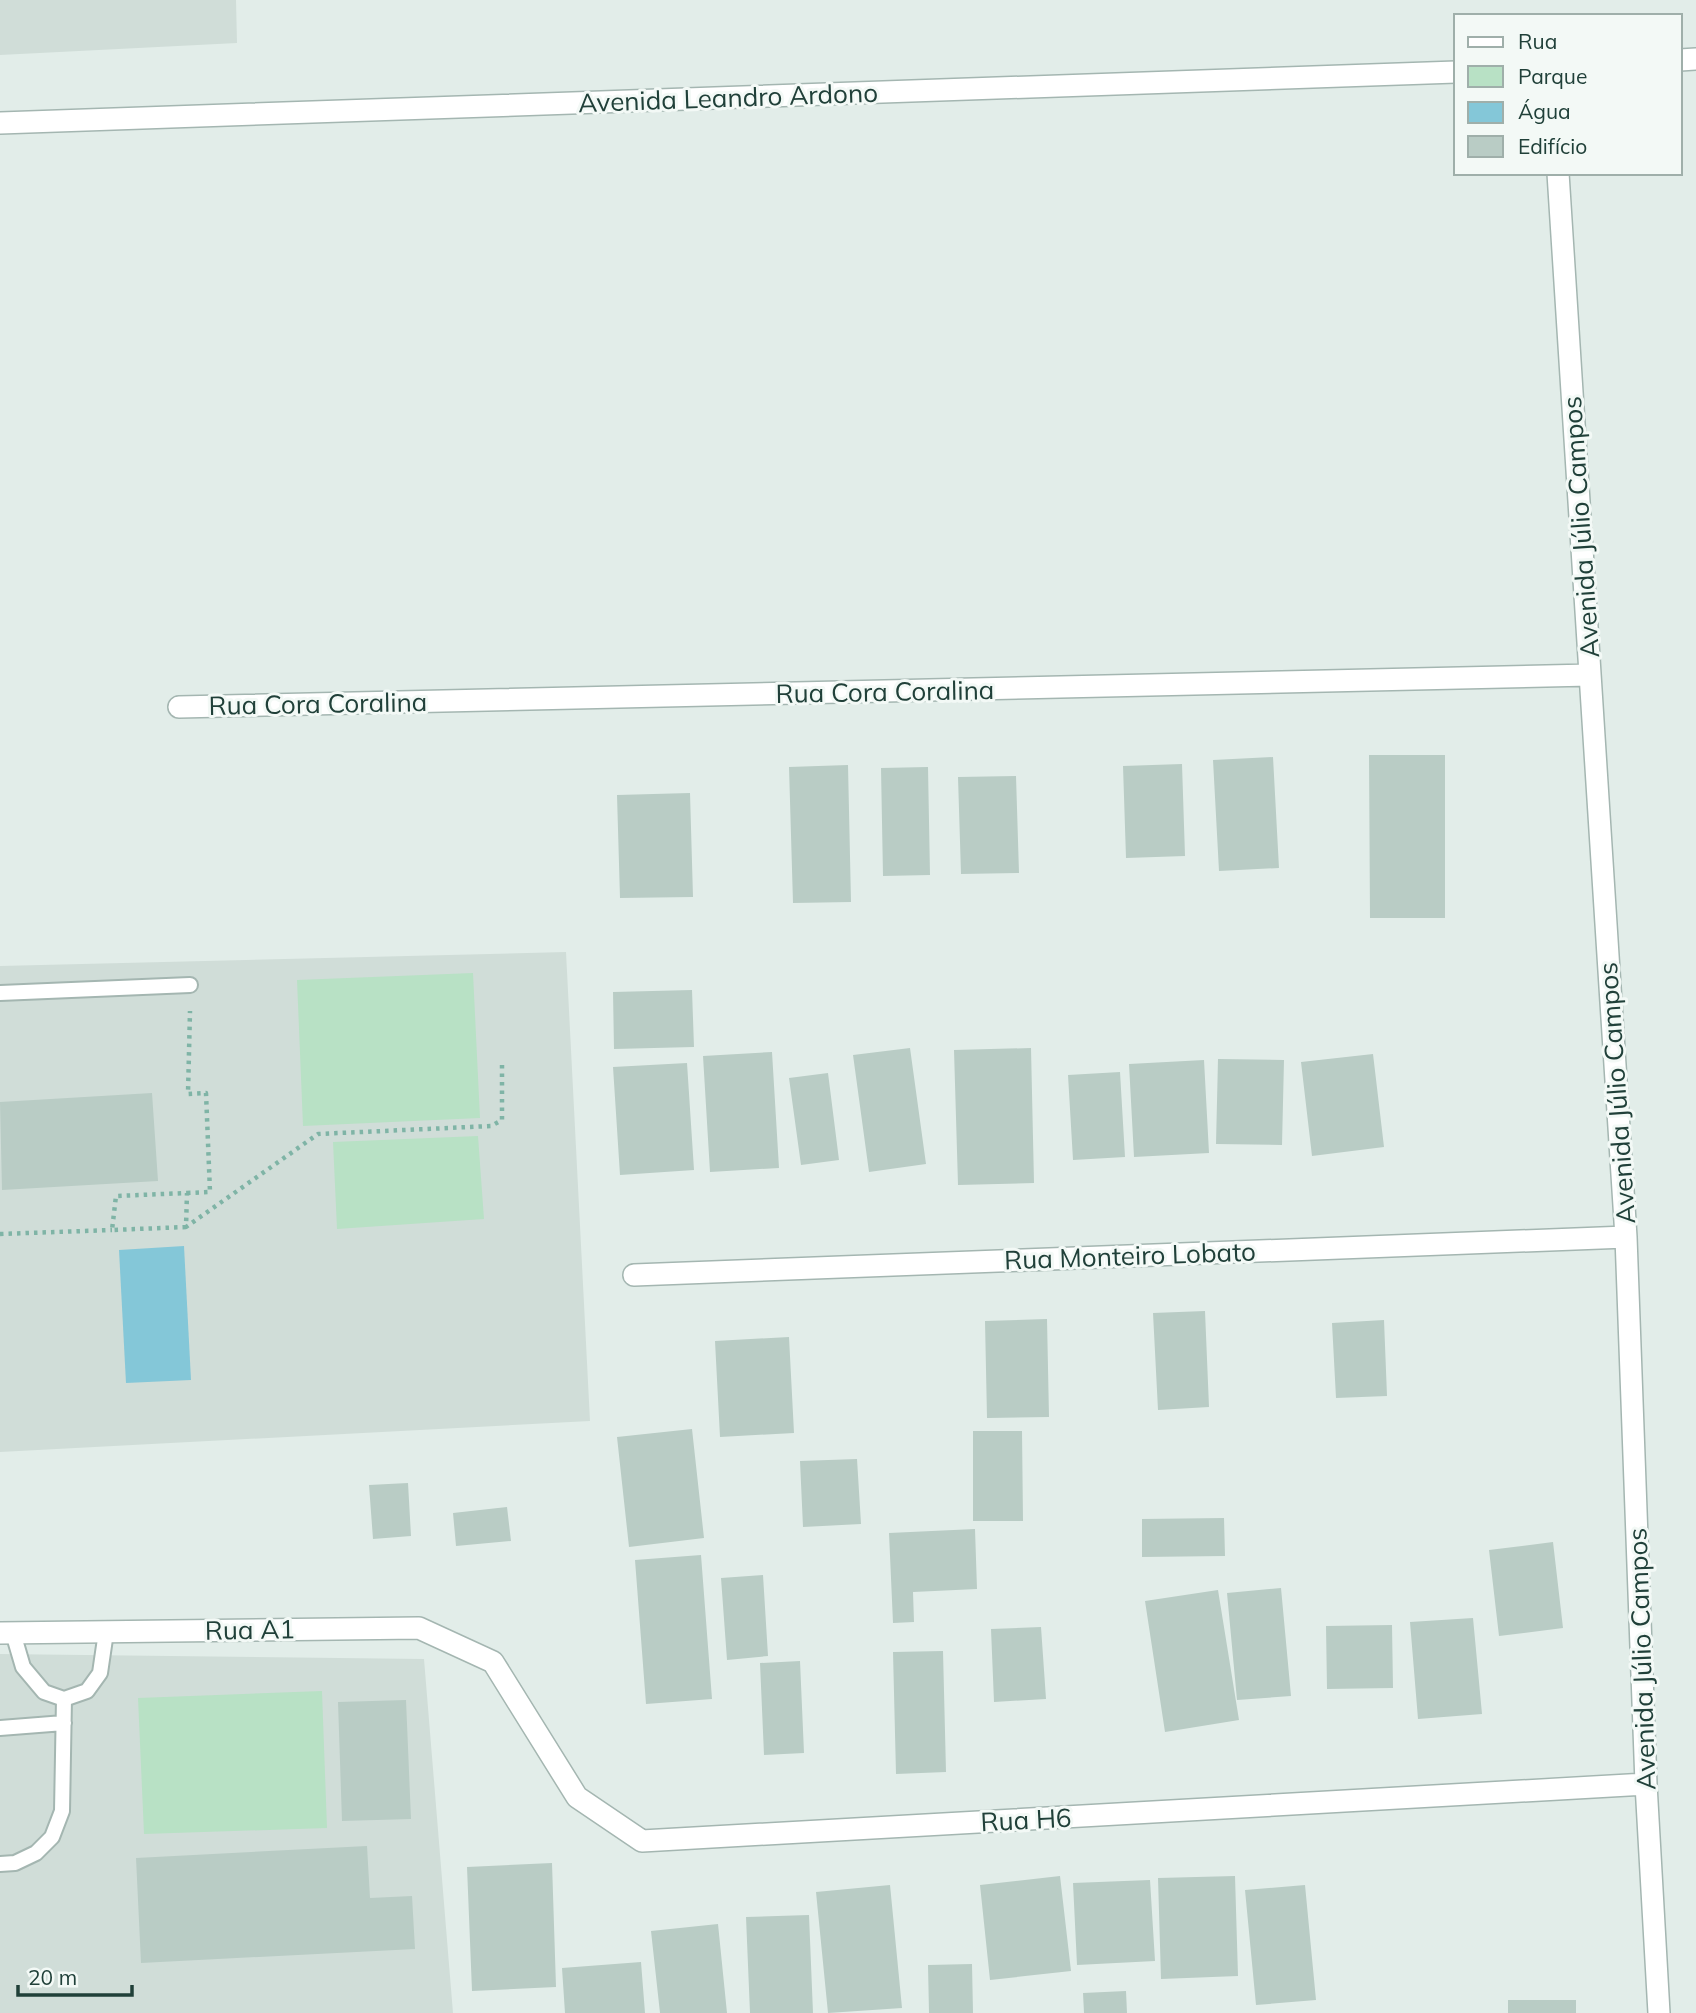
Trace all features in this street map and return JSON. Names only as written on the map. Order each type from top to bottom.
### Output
[{"type":"street","name":"Avenida Leandro Ardono","points":[[0,123],[1454,72]]},
{"type":"street","name":"Avenida Júlio Campos","points":[[1559,175],[1626,1237],[1646,1784],[1660,2013]]},
{"type":"street","name":"Rua Cora Coralina","points":[[179,707],[1590,676]]},
{"type":"street","name":"Rua Monteiro Lobato","points":[[634,1275],[1626,1237]]},
{"type":"street","name":"Rua A1","points":[[6,1633],[419,1628],[494,1662]]},
{"type":"street","name":"Rua H6","points":[[494,1662],[577,1797],[642,1841],[1646,1784]]},
{"type":"lane","points":[[0,993],[190,985]]},
{"type":"lane","points":[[6,1633],[23,1667],[44,1692],[64,1699],[87,1691],[100,1673],[106,1632]]},
{"type":"lane","points":[[0,1864],[15,1863],[36,1853],[52,1837],[62,1811],[64,1699]]},
{"type":"lane","points":[[0,1728],[64,1723]]},
{"type":"path","points":[[113,1230],[116,1196],[210,1192],[206,1093],[188,1094],[190,985]]},
{"type":"path","points":[[0,1234],[186,1227],[318,1134],[491,1126],[502,1121],[502,1065]]},
{"type":"path","points":[[186,1227],[187,1194]]},
{"type":"shaded area","points":[[0,0],[236,0],[237,43],[0,55]]},
{"type":"shaded area","points":[[566,952],[590,1421],[0,1452],[0,966]]},
{"type":"shaded area","points":[[0,1654],[424,1659],[453,2013],[0,2013]]},
{"type":"green space","points":[[473,973],[480,1118],[303,1126],[297,980]]},
{"type":"green space","points":[[478,1136],[484,1219],[337,1229],[333,1142]]},
{"type":"green space","points":[[322,1691],[327,1828],[144,1834],[138,1698]]},
{"type":"water","points":[[184,1246],[191,1380],[126,1383],[119,1250]]},
{"type":"building","points":[[1369,755],[1445,755],[1445,918],[1370,918]]},
{"type":"building","points":[[1273,757],[1279,868],[1219,871],[1213,760]]},
{"type":"building","points":[[1182,764],[1185,856],[1126,858],[1123,766]]},
{"type":"building","points":[[848,765],[851,902],[793,903],[789,767]]},
{"type":"building","points":[[928,767],[930,875],[883,876],[881,768]]},
{"type":"building","points":[[1016,776],[1019,873],[961,874],[958,777]]},
{"type":"building","points":[[690,793],[693,897],[620,898],[617,795]]},
{"type":"building","points":[[692,990],[694,1047],[614,1049],[613,992]]},
{"type":"building","points":[[910,1048],[926,1164],[869,1172],[853,1055]]},
{"type":"building","points":[[1031,1048],[1034,1183],[958,1185],[954,1050]]},
{"type":"building","points":[[772,1052],[779,1168],[710,1172],[703,1056]]},
{"type":"building","points":[[1373,1054],[1384,1147],[1312,1156],[1301,1062]]},
{"type":"building","points":[[1218,1059],[1284,1060],[1282,1145],[1216,1144]]},
{"type":"building","points":[[1204,1060],[1209,1153],[1134,1157],[1129,1064]]},
{"type":"building","points":[[687,1063],[694,1170],[620,1175],[613,1067]]},
{"type":"building","points":[[1120,1072],[1125,1157],[1073,1160],[1068,1075]]},
{"type":"building","points":[[828,1073],[839,1160],[801,1165],[789,1078]]},
{"type":"building","points":[[152,1093],[158,1181],[2,1190],[0,1102]]},
{"type":"building","points":[[1205,1311],[1209,1407],[1158,1410],[1153,1313]]},
{"type":"building","points":[[1047,1319],[1049,1417],[987,1418],[985,1321]]},
{"type":"building","points":[[1384,1320],[1387,1396],[1336,1398],[1332,1323]]},
{"type":"building","points":[[789,1337],[794,1433],[720,1437],[715,1341]]},
{"type":"building","points":[[692,1429],[704,1538],[629,1547],[617,1437]]},
{"type":"building","points":[[973,1431],[1022,1431],[1023,1521],[973,1521]]},
{"type":"building","points":[[857,1459],[861,1524],[803,1527],[800,1461]]},
{"type":"building","points":[[408,1483],[411,1536],[373,1539],[369,1485]]},
{"type":"building","points":[[507,1507],[511,1541],[456,1546],[453,1513]]},
{"type":"building","points":[[1224,1518],[1225,1556],[1142,1557],[1142,1519]]},
{"type":"building","points":[[975,1529],[977,1589],[913,1592],[914,1622],[893,1623],[889,1533]]},
{"type":"building","points":[[1553,1542],[1563,1628],[1499,1636],[1489,1550]]},
{"type":"building","points":[[701,1555],[712,1699],[646,1704],[635,1560]]},
{"type":"building","points":[[763,1575],[768,1656],[727,1660],[721,1578]]},
{"type":"building","points":[[1281,1588],[1291,1696],[1237,1700],[1227,1593]]},
{"type":"building","points":[[1218,1590],[1239,1720],[1165,1732],[1145,1601]]},
{"type":"building","points":[[1473,1618],[1482,1714],[1418,1719],[1410,1622]]},
{"type":"building","points":[[1392,1625],[1393,1688],[1327,1689],[1326,1626]]},
{"type":"building","points":[[1041,1627],[1046,1699],[994,1702],[991,1629]]},
{"type":"building","points":[[943,1651],[946,1772],[896,1774],[893,1652]]},
{"type":"building","points":[[800,1661],[804,1753],[764,1755],[760,1663]]},
{"type":"building","points":[[406,1700],[411,1819],[342,1821],[338,1702]]},
{"type":"building","points":[[367,1846],[370,1898],[412,1896],[415,1949],[141,1963],[136,1858]]},
{"type":"building","points":[[552,1863],[556,1987],[472,1991],[467,1867]]},
{"type":"building","points":[[1060,1876],[1071,1971],[990,1980],[980,1885]]},
{"type":"building","points":[[1235,1876],[1238,1976],[1161,1979],[1158,1878]]},
{"type":"building","points":[[1150,1880],[1155,1961],[1077,1965],[1073,1883]]},
{"type":"building","points":[[890,1885],[902,2008],[828,2013],[816,1892]]},
{"type":"building","points":[[1305,1885],[1316,2000],[1256,2005],[1245,1890]]},
{"type":"building","points":[[809,1915],[813,2013],[750,2013],[746,1917]]},
{"type":"building","points":[[718,1924],[727,2013],[660,2013],[651,1931]]},
{"type":"building","points":[[641,1962],[645,2013],[565,2013],[562,1968]]},
{"type":"building","points":[[972,1964],[973,2013],[929,2013],[928,1965]]},
{"type":"building","points":[[1126,1991],[1127,2013],[1084,2013],[1083,1993]]},
{"type":"building","points":[[1508,2000],[1576,2000],[1576,2013],[1508,2013]]}]
